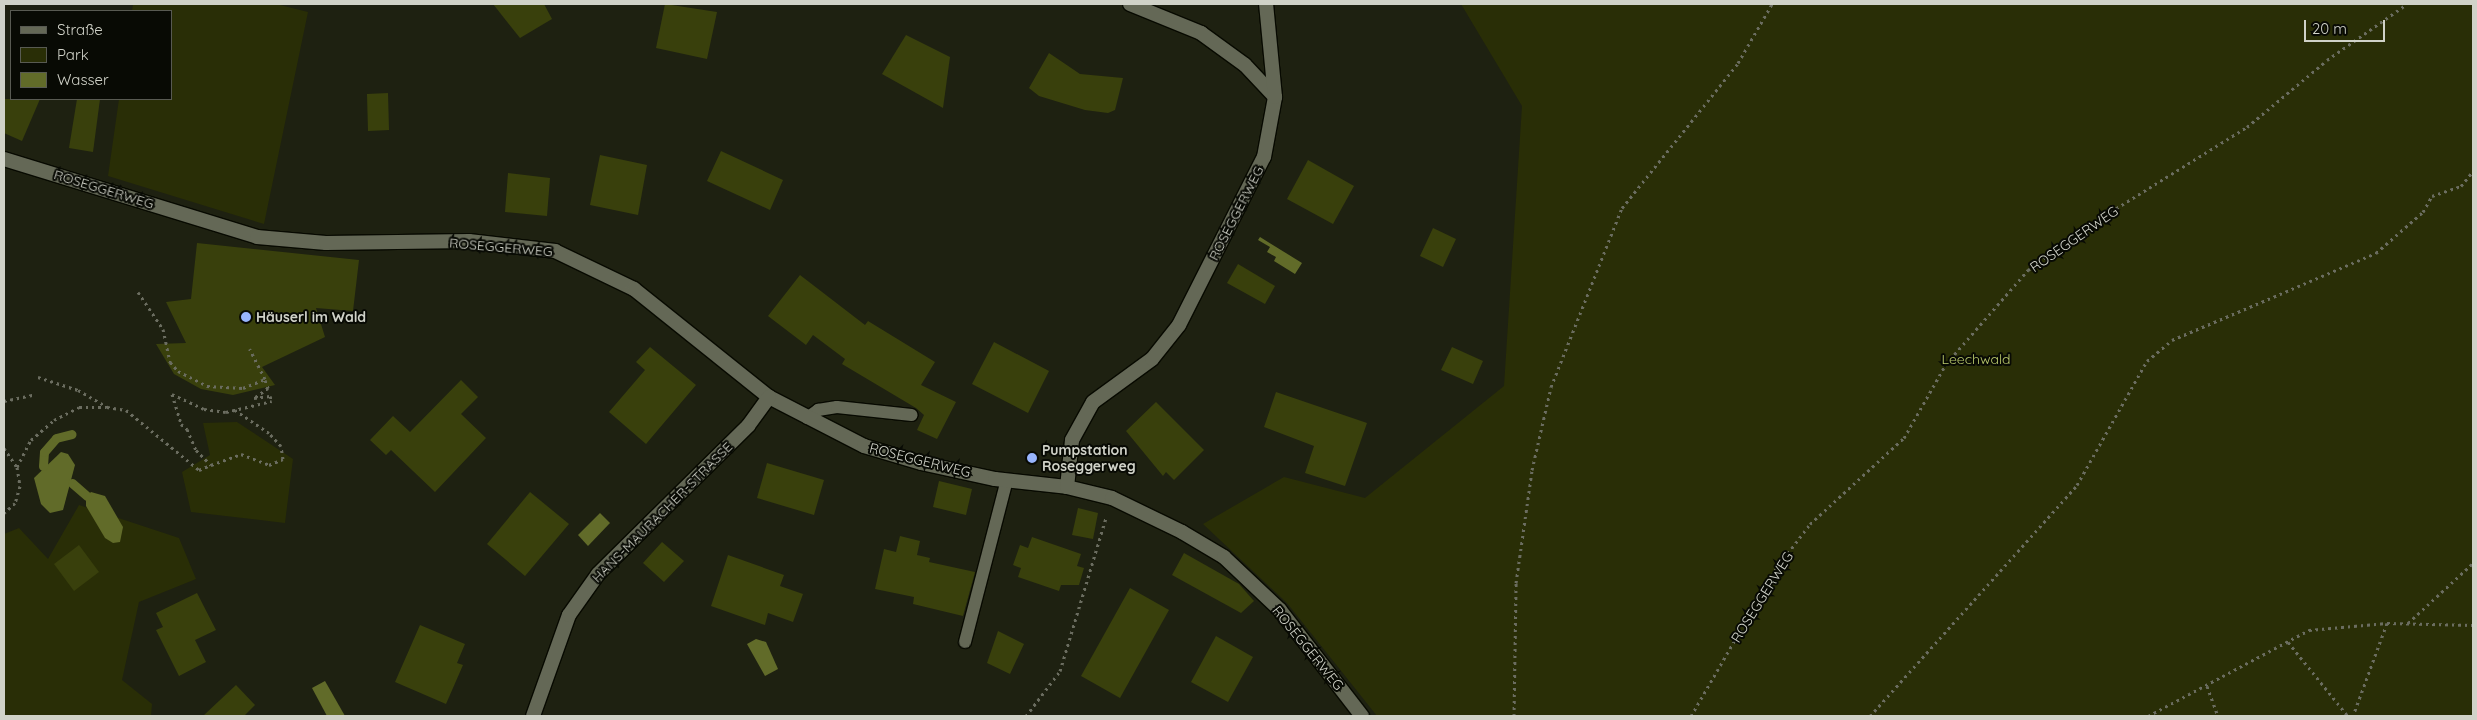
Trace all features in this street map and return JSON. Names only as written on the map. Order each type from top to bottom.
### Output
[{"type":"street","points":[[1130,4],[1201,33],[1245,65],[1275,97]]},
{"type":"street","name":"ROSEGGERWEG","points":[[1068,487],[1072,440],[1093,402],[1152,359],[1179,325],[1264,157],[1275,97],[1266,4]]},
{"type":"street","name":"ROSEGGERWEG","points":[[4,159],[257,237],[326,243],[469,241],[555,251],[634,289],[769,397],[864,446],[921,463],[1007,480],[1068,487],[1112,498],[1224,557],[1280,610],[1362,716]]},
{"type":"street","name":"HANS-MAURACHER-STRASSE","points":[[533,716],[569,615],[598,574],[748,426],[769,397]]},
{"type":"lane","points":[[807,418],[818,410],[837,407],[912,415]]},
{"type":"lane","points":[[965,642],[1007,480]]},
{"type":"path","points":[[1514,716],[1516,583],[1532,470],[1550,387],[1622,208],[1738,63],[1772,4]]},
{"type":"path","name":"ROSEGGERWEG","points":[[1691,716],[1776,569],[1810,524],[1904,438],[1946,364],[2028,270],[2083,228],[2248,128],[2327,60],[2407,4]]},
{"type":"path","points":[[1870,716],[2076,485],[2147,361],[2172,340],[2376,253],[2423,212],[2432,196],[2461,186],[2473,171]]},
{"type":"path","points":[[138,292],[163,329],[170,362],[178,371],[207,386],[224,389],[244,388],[264,380]]},
{"type":"path","points":[[212,465],[196,450],[187,429],[181,424],[172,394],[204,410],[235,410],[272,400],[270,396],[254,398],[268,388],[250,349]]},
{"type":"path","points":[[38,377],[78,390],[107,407]]},
{"type":"path","points":[[4,402],[33,395]]},
{"type":"path","points":[[17,467],[31,440],[54,420],[79,407],[107,407],[126,410],[140,419],[151,434],[199,470],[241,454],[269,464],[283,459],[281,446],[269,432],[235,410]]},
{"type":"path","points":[[4,448],[17,467],[20,486],[15,503],[4,513]]},
{"type":"path","points":[[1026,716],[1060,671],[1105,522]]},
{"type":"path","points":[[2408,624],[2473,563]]},
{"type":"path","points":[[2354,716],[2387,623]]},
{"type":"path","points":[[2148,716],[2309,630],[2348,624],[2473,625]]},
{"type":"path","points":[[2288,642],[2348,716]]},
{"type":"path","points":[[2207,686],[2218,716]]},
{"type":"green space","points":[[133,4],[276,4],[308,12],[264,224],[108,176],[119,100],[172,100],[172,10],[132,10]]},
{"type":"green space","name":"Leechwald","points":[[1461,4],[2473,4],[2473,716],[1377,716],[1287,603],[1203,524],[1284,477],[1365,498],[1504,386],[1522,106]]},
{"type":"green space","points":[[237,422],[293,459],[285,523],[191,512],[182,472],[210,455],[203,423]]},
{"type":"green space","points":[[79,505],[179,538],[196,579],[139,602],[122,680],[152,704],[151,716],[4,716],[4,534],[19,528],[48,559]]},
{"type":"water","points":[[1260,237],[1302,263],[1295,274],[1274,261],[1276,257],[1267,252],[1270,247],[1258,240]]},
{"type":"water","points":[[61,452],[68,454],[75,465],[63,510],[50,513],[41,504],[34,478]]},
{"type":"water","points":[[91,492],[105,496],[123,527],[120,542],[113,543],[105,538],[86,506],[86,497]]},
{"type":"water","points":[[600,513],[610,523],[588,546],[578,535]]},
{"type":"water","points":[[756,639],[766,642],[778,669],[765,676],[747,644]]},
{"type":"water","points":[[325,681],[345,716],[327,716],[312,688]]},
{"type":"building","points":[[493,4],[544,4],[552,19],[520,38]]},
{"type":"building","points":[[665,4],[717,12],[707,59],[656,48]]},
{"type":"building","points":[[906,35],[950,57],[943,108],[882,74]]},
{"type":"building","points":[[1049,53],[1080,74],[1123,78],[1115,110],[1108,113],[1085,110],[1039,96],[1029,88]]},
{"type":"building","points":[[388,93],[389,130],[368,131],[367,94]]},
{"type":"building","points":[[4,99],[40,100],[22,141],[4,133]]},
{"type":"building","points":[[77,100],[100,100],[93,152],[69,148]]},
{"type":"building","points":[[721,151],[783,180],[770,210],[707,181]]},
{"type":"building","points":[[600,155],[647,165],[638,215],[590,205]]},
{"type":"building","points":[[1308,160],[1354,186],[1333,224],[1287,199]]},
{"type":"building","points":[[508,173],[550,178],[547,216],[505,212]]},
{"type":"building","points":[[1433,228],[1456,239],[1443,267],[1420,256]]},
{"type":"building","name":"Häuserl im Wald","points":[[197,243],[359,260],[353,311],[316,308],[325,337],[262,367],[275,385],[233,395],[201,389],[174,374],[156,344],[186,343],[166,302],[191,299]]},
{"type":"building","points":[[1238,264],[1275,286],[1265,304],[1227,283]]},
{"type":"building","points":[[800,275],[865,325],[868,321],[935,362],[921,385],[956,402],[937,439],[917,430],[924,415],[916,408],[842,364],[845,359],[813,335],[806,345],[768,316]]},
{"type":"building","points":[[994,342],[1049,371],[1028,413],[972,384]]},
{"type":"building","points":[[650,347],[696,385],[646,444],[609,412],[645,370],[636,362]]},
{"type":"building","points":[[1452,347],[1483,361],[1473,384],[1441,370]]},
{"type":"building","points":[[461,380],[478,397],[461,414],[486,438],[435,492],[391,450],[386,455],[370,440],[393,416],[410,432]]},
{"type":"building","points":[[1276,392],[1367,423],[1345,486],[1305,473],[1314,446],[1264,427]]},
{"type":"building","points":[[1156,402],[1204,450],[1174,480],[1166,472],[1163,476],[1126,431]]},
{"type":"building","points":[[767,463],[824,480],[814,515],[757,498]]},
{"type":"building","points":[[939,481],[972,489],[966,515],[933,507]]},
{"type":"building","points":[[530,492],[569,524],[525,576],[487,544]]},
{"type":"building","points":[[1078,508],[1098,513],[1093,539],[1072,535]]},
{"type":"building","points":[[900,536],[920,541],[917,555],[930,558],[929,562],[975,572],[963,616],[913,604],[914,597],[875,589],[884,549],[896,552]]},
{"type":"building","points":[[1032,537],[1081,554],[1077,566],[1084,568],[1079,585],[1061,585],[1059,591],[1018,577],[1021,568],[1013,565],[1020,545],[1028,548]]},
{"type":"building","points":[[662,542],[684,561],[664,582],[643,563]]},
{"type":"building","points":[[79,545],[99,572],[74,591],[54,564]]},
{"type":"building","points":[[1184,553],[1239,584],[1254,601],[1241,613],[1172,575]]},
{"type":"building","points":[[728,555],[784,575],[780,586],[803,594],[793,622],[768,613],[765,625],[711,606]]},
{"type":"building","points":[[1130,588],[1169,610],[1120,698],[1081,676]]},
{"type":"building","points":[[197,593],[216,630],[195,640],[206,662],[179,676],[156,630],[163,627],[156,613]]},
{"type":"building","points":[[420,625],[465,644],[457,663],[463,665],[446,704],[395,682]]},
{"type":"building","points":[[998,631],[1024,644],[1010,674],[987,663]]},
{"type":"building","points":[[1216,636],[1253,657],[1228,702],[1191,682]]},
{"type":"building","points":[[236,685],[255,705],[244,716],[203,716]]},
{"type":"waterway","points":[[43,466],[44,452],[56,438],[72,434]]},
{"type":"waterway","points":[[72,483],[87,496]]},
{"type":"place","name":"Häuserl im Wald","points":[[246,317]]},
{"type":"place","name":"Pumpstation Roseggerweg","points":[[1032,458]]}]
